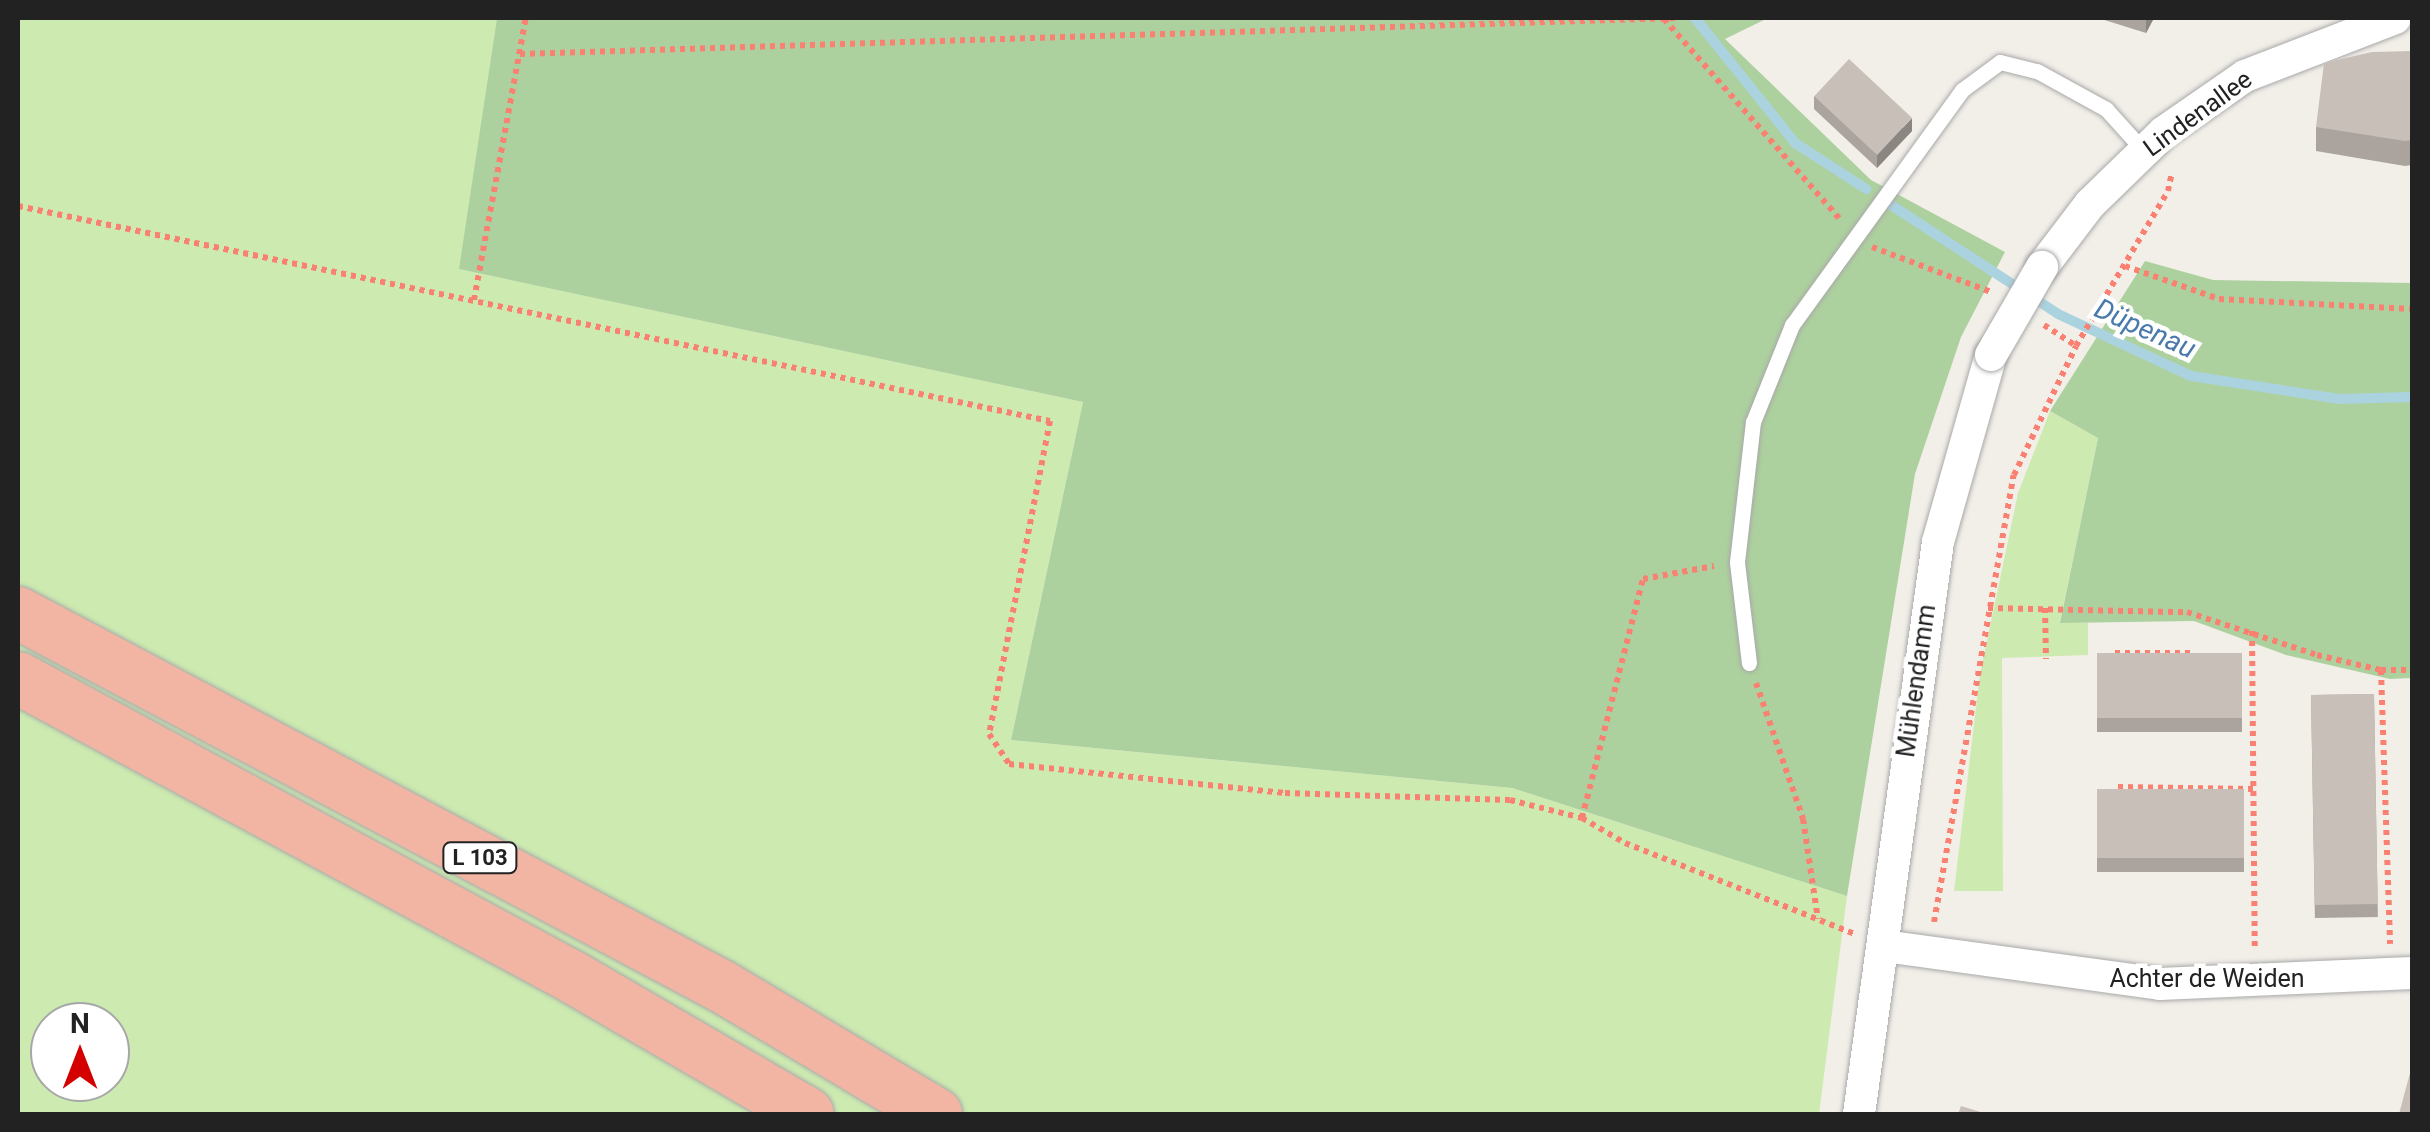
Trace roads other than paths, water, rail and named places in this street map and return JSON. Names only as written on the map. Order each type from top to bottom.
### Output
[{"type":"highway","name":"L 103","points":[[18,613],[723,987],[936,1114]]},
{"type":"highway","name":"L 103","points":[[18,678],[576,979],[808,1114]]},
{"type":"street","name":"Lindenallee","points":[[2042,267],[2090,204],[2144,151],[2246,76],[2394,18]]},
{"type":"street","name":"Mühlendamm","points":[[1859,1114],[1938,542],[1991,355],[2042,267]]},
{"type":"street","name":"Achter de Weiden","points":[[1884,946],[2160,984],[2401,962]]},
{"type":"lane","points":[[1749,663],[1737,562],[1753,422],[1792,325],[1853,234],[1962,90],[2000,62],[2037,71],[2106,109],[2144,151]]},
{"type":"waterway","name":"Düpenau","points":[[1695,18],[1795,143],[1866,189]]},
{"type":"waterway","name":"Düpenau","points":[[1891,205],[2058,314],[2191,376],[2339,399],[2412,397]]}]
